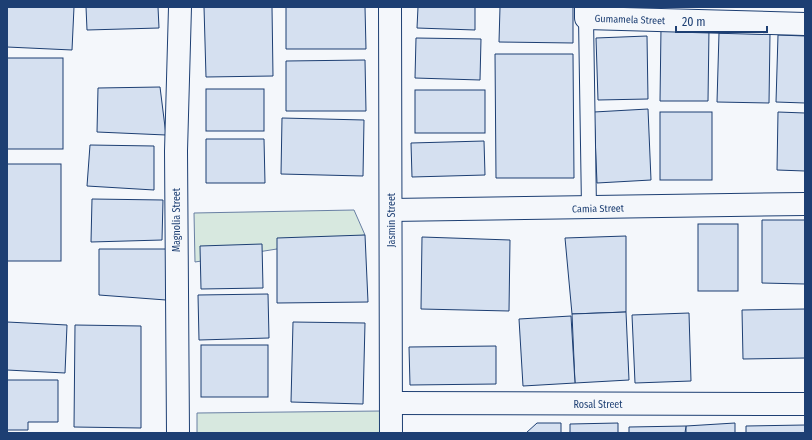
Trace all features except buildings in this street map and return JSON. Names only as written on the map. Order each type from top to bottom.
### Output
[{"type":"street","name":"Magnolia Street","points":[[178,433],[176,151],[180,7]]},
{"type":"street","name":"Jasmin Street","points":[[390,7],[391,433]]},
{"type":"street","name":"Gumamela Street","points":[[586,13],[805,24]]},
{"type":"street","name":"Camia Street","points":[[391,210],[805,204]]},
{"type":"street","name":"Rosal Street","points":[[391,403],[805,404]]},
{"type":"lane","points":[[586,13],[589,208]]},
{"type":"shaded area","points":[[354,210],[365,235],[195,262],[194,213]]},
{"type":"shaded area","points":[[380,411],[380,433],[197,433],[197,413]]}]
